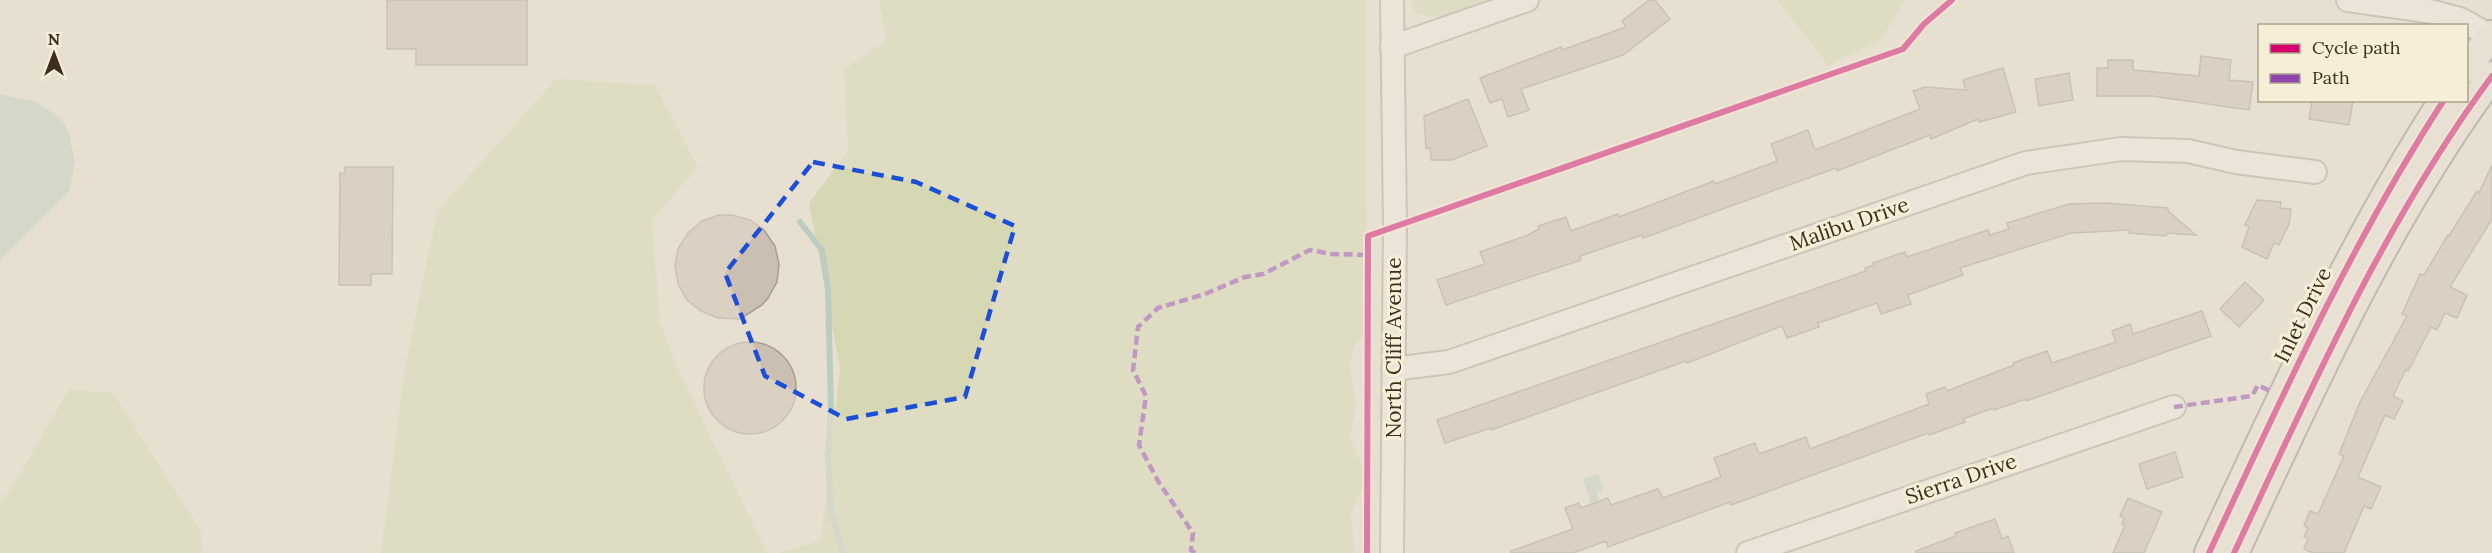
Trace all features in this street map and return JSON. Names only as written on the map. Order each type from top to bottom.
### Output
[{"type":"main road","points":[[2468,65],[2491,35]]},
{"type":"main road","name":"Inlet Drive","points":[[2234,553],[2360,289],[2406,206],[2448,138],[2492,76]]},
{"type":"main road","name":"Inlet Drive","points":[[2209,553],[2344,270],[2392,184],[2443,102]]},
{"type":"street","name":"North Cliff Avenue","points":[[1392,0],[1392,553]]},
{"type":"street","points":[[1392,47],[1527,0]]},
{"type":"street","points":[[2348,0],[2434,12],[2460,19],[2491,35]]},
{"type":"street","name":"Malibu Drive","points":[[1393,369],[1449,362],[2026,163],[2121,149],[2177,150],[2236,162],[2315,172]]},
{"type":"street","name":"Sierra Drive","points":[[1748,553],[2174,407]]},
{"type":"highlighted area","points":[[813,162],[916,182],[1015,226],[992,297],[965,397],[846,419],[765,376],[725,273]]},
{"type":"green space","points":[[879,0],[1366,0],[1367,332],[1355,345],[1350,365],[1356,404],[1350,438],[1367,476],[1351,513],[1354,553],[779,553],[821,540],[840,368],[809,203],[848,151],[844,70],[886,41]]},
{"type":"green space","points":[[1411,0],[1489,0],[1451,14],[1431,17],[1413,10]]},
{"type":"green space","points":[[1777,0],[1905,0],[1881,40],[1828,65]]},
{"type":"green space","points":[[556,79],[655,85],[698,167],[652,220],[660,323],[678,369],[767,553],[381,553],[405,367],[437,212]]},
{"type":"green space","points":[[69,389],[113,393],[201,531],[202,553],[0,553],[0,503],[14,484]]},
{"type":"shaded area","points":[[0,94],[36,102],[55,114],[64,123],[69,133],[75,162],[69,191],[0,260]]},
{"type":"shaded area","points":[[1598,474],[1603,490],[1597,492],[1599,500],[1591,503],[1583,479]]},
{"type":"building","points":[[387,0],[527,0],[527,65],[416,65],[416,49],[387,49]]},
{"type":"building","points":[[1649,0],[1655,0],[1670,19],[1623,55],[1521,89],[1529,110],[1508,117],[1502,99],[1490,103],[1480,78],[1561,47],[1562,50],[1626,27],[1622,21]]},
{"type":"building","points":[[2201,56],[2231,60],[2229,80],[2253,82],[2249,110],[2152,96],[2097,96],[2097,68],[2108,68],[2108,60],[2133,60],[2133,70],[2199,76]]},
{"type":"building","points":[[2003,68],[2016,112],[1979,122],[1978,119],[1931,139],[1930,135],[1837,171],[1836,168],[1643,238],[1642,235],[1580,256],[1581,260],[1446,305],[1437,280],[1485,264],[1480,252],[1528,235],[1539,229],[1538,226],[1566,217],[1571,231],[1618,214],[1619,217],[1714,181],[1715,184],[1777,161],[1771,144],[1808,130],[1815,150],[1920,109],[1913,91],[1925,87],[1966,90],[1963,80]]},
{"type":"building","points":[[2069,73],[2073,100],[2039,106],[2035,79]]},
{"type":"building","points":[[1468,99],[1487,146],[1452,160],[1431,160],[1430,148],[1426,148],[1424,116]]},
{"type":"building","points":[[2312,102],[2353,102],[2349,125],[2309,119]]},
{"type":"building","points":[[2492,165],[2492,219],[2450,287],[2467,295],[2457,318],[2445,313],[2437,330],[2431,327],[2393,396],[2403,401],[2394,419],[2385,415],[2358,477],[2381,487],[2371,509],[2364,506],[2344,553],[2313,553],[2304,549],[2308,539],[2304,537],[2308,528],[2304,526],[2310,511],[2318,514],[2344,456],[2339,454],[2360,402],[2407,316],[2402,314],[2420,274],[2424,275],[2477,191],[2479,193]]},
{"type":"building","points":[[345,167],[393,167],[392,274],[371,274],[371,285],[339,285],[340,173],[345,173]]},
{"type":"building","points":[[2257,200],[2281,202],[2280,208],[2291,209],[2289,224],[2279,245],[2274,243],[2267,259],[2242,247],[2249,227],[2245,225]]},
{"type":"building","points":[[2106,203],[2168,208],[2168,211],[2196,235],[2167,233],[2166,236],[2129,233],[2130,230],[2071,233],[1960,268],[1963,275],[1908,295],[1911,304],[1881,314],[1877,303],[1818,323],[1819,327],[1787,338],[1782,326],[1687,363],[1686,361],[1491,430],[1491,428],[1445,443],[1437,420],[1866,271],[1865,268],[1874,265],[1873,263],[1905,252],[1907,257],[1988,230],[1990,235],[2009,229],[2007,223],[2069,204]]},
{"type":"building","points":[[719,215],[732,215],[750,220],[764,230],[775,246],[779,264],[777,282],[768,298],[762,305],[740,319],[718,318],[701,311],[687,300],[678,284],[675,266],[678,249],[688,233],[702,221]]},
{"type":"building","points":[[2245,282],[2264,300],[2239,327],[2220,309]]},
{"type":"building","points":[[2202,311],[2211,336],[2026,401],[2026,399],[1994,410],[1993,408],[1963,419],[1965,422],[1929,435],[1928,433],[1731,505],[1730,502],[1608,547],[1606,541],[1573,553],[1511,553],[1511,551],[1573,529],[1565,508],[1579,503],[1581,508],[1608,498],[1611,505],[1658,489],[1663,498],[1721,477],[1714,458],[1755,443],[1759,454],[1806,437],[1810,449],[1929,404],[1926,394],[1945,387],[1947,391],[2047,351],[2052,363],[2116,342],[2112,331],[2130,324],[2133,334]]},
{"type":"building","points":[[750,342],[767,346],[782,356],[792,371],[796,388],[792,405],[782,420],[767,430],[750,434],[733,430],[718,420],[708,405],[704,388],[708,371],[718,356],[733,346]]},
{"type":"building","points":[[2175,452],[2183,477],[2147,489],[2139,464]]},
{"type":"building","points":[[2128,498],[2162,512],[2144,553],[2113,553],[2125,525],[2122,524],[2124,518],[2120,516]]},
{"type":"building","points":[[1995,519],[2002,539],[2008,536],[2014,553],[1916,553],[1916,551],[1956,536],[1955,533]]},
{"type":"waterway","points":[[800,222],[822,250],[828,290],[831,408],[828,459],[831,512],[843,553]]},
{"type":"marked path","points":[[1195,553],[1191,550],[1193,533],[1158,481],[1139,445],[1146,396],[1133,370],[1138,327],[1158,308],[1205,294],[1245,277],[1263,274],[1310,250],[1331,254],[1368,255]]},
{"type":"marked path","points":[[2174,407],[2252,396],[2258,385],[2270,391]]},
{"type":"cycle path","points":[[1367,553],[1368,236],[1903,49],[1924,24],[1952,0]]},
{"type":"cycle path","points":[[2234,553],[2321,368],[2383,248],[2453,132],[2492,76]]},
{"type":"cycle path","points":[[2209,553],[2290,380],[2348,266],[2378,209],[2443,102]]}]
